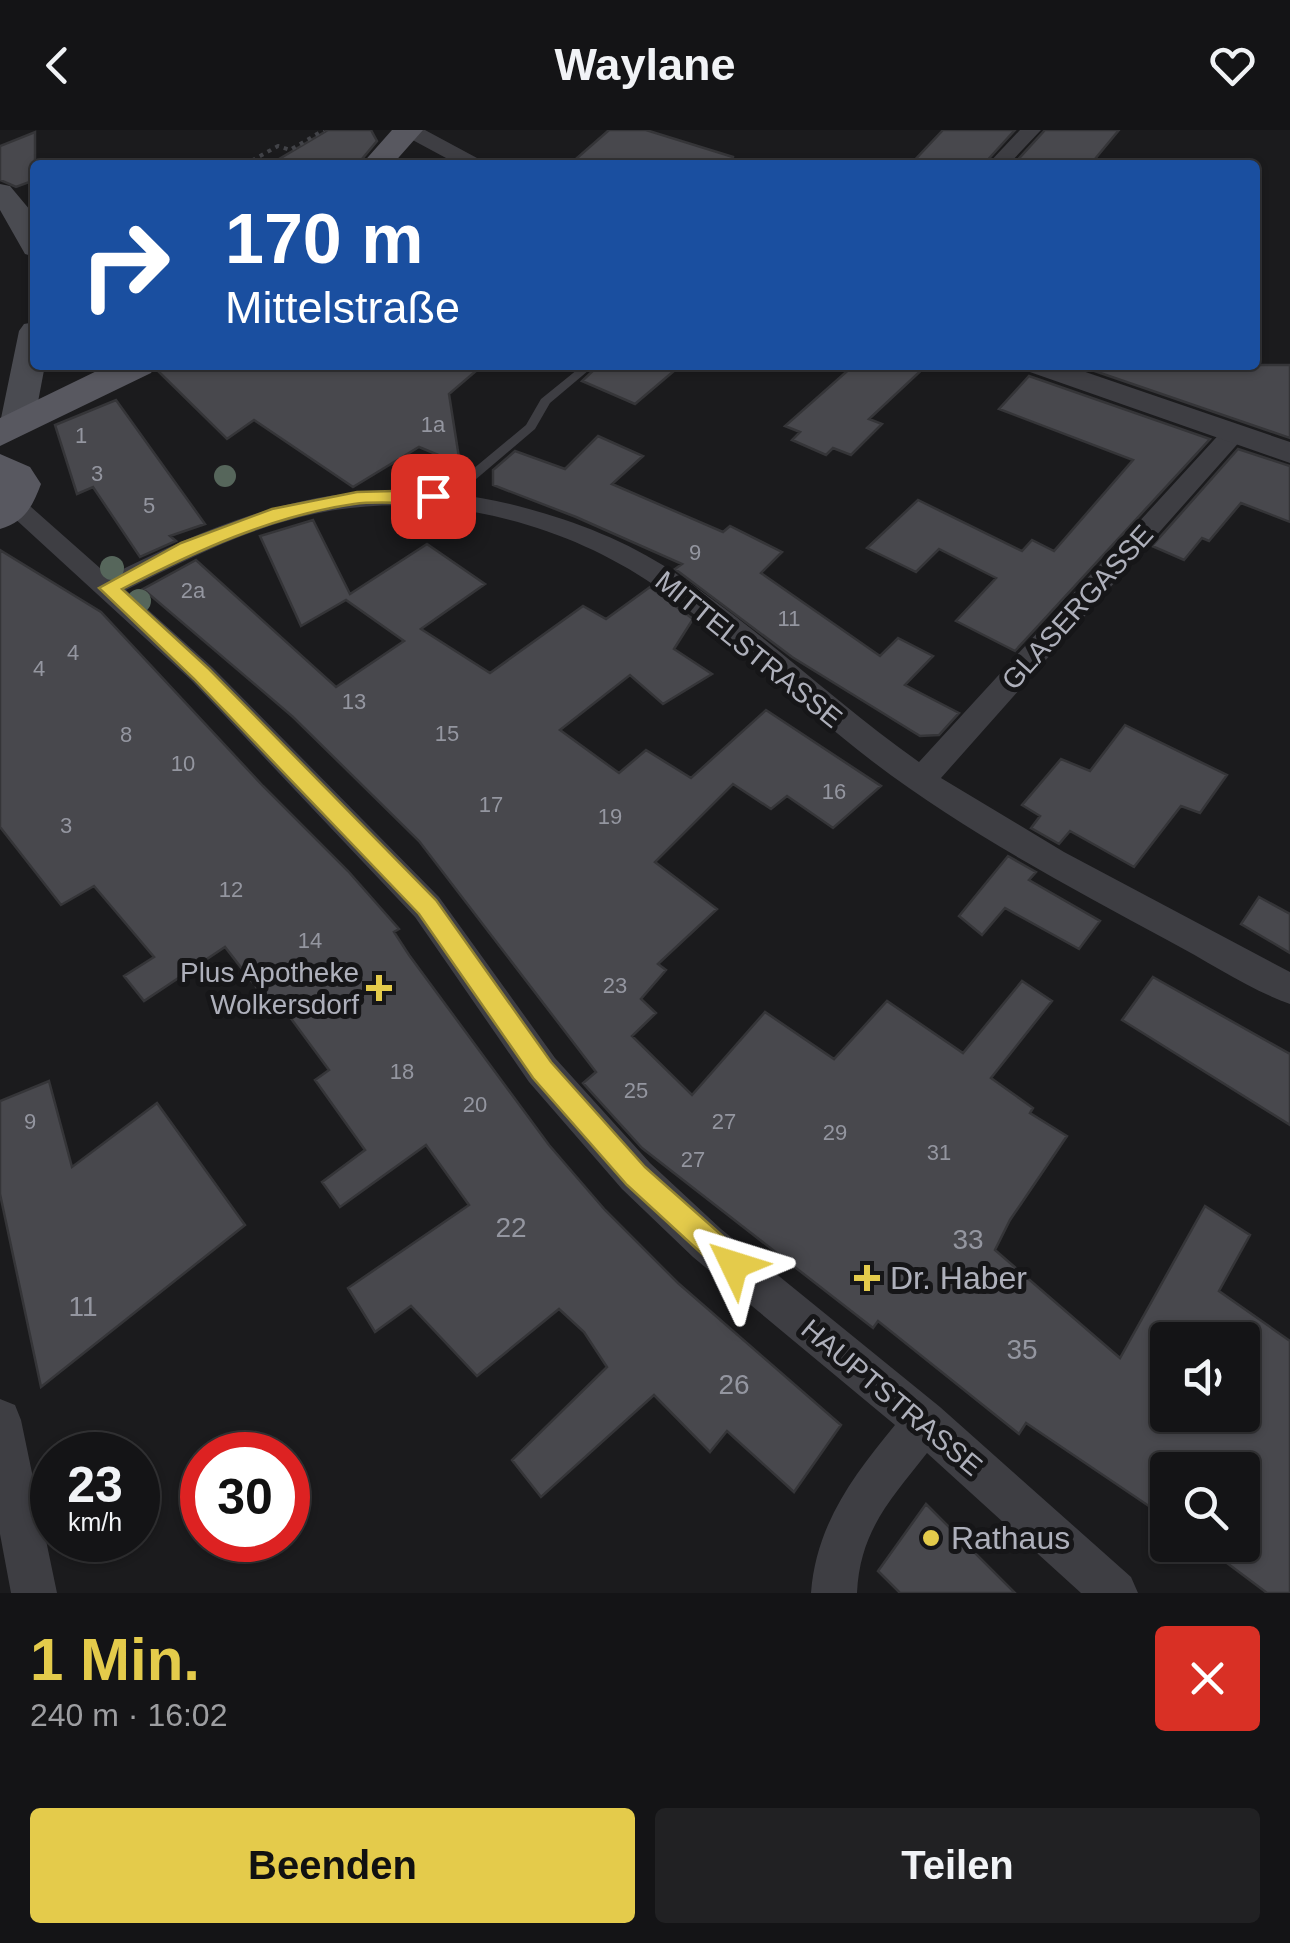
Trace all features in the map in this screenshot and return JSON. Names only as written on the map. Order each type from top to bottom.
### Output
[{"type":"main road","points":[[380,160],[407,130]]},
{"type":"main road","points":[[0,192],[24,221],[30,236]]},
{"type":"main road","points":[[7,491],[22,451],[8,428],[30,348]]},
{"type":"main road","points":[[8,428],[128,370]]},
{"type":"street","points":[[407,130],[468,160]]},
{"type":"street","points":[[1002,160],[1030,130]]},
{"type":"street","points":[[1051,370],[1290,454]]},
{"type":"street","name":"GLASERGASSE","points":[[921,780],[1233,434]]},
{"type":"street","name":"HAUPTSTRASSE","points":[[7,491],[202,674],[427,907],[542,1070],[636,1176],[708,1243],[925,1422],[1114,1593]]},
{"type":"street","name":"MITTELSTRASSE","points":[[109,588],[188,547],[292,510],[357,498],[456,498],[544,522],[636,561],[692,599],[853,732],[921,780],[1011,836],[1290,989]]},
{"type":"street","points":[[0,1420],[34,1593]]},
{"type":"street","points":[[834,1593],[833,1575],[848,1518],[925,1422]]},
{"type":"lane","points":[[456,498],[471,477],[531,427],[545,401],[584,370]]},
{"type":"path","points":[[253,160],[278,146],[290,150],[324,130]]},
{"type":"building","points":[[328,130],[371,130],[377,141],[361,160],[277,160]]},
{"type":"building","points":[[609,130],[646,130],[733,157],[733,160],[575,160]]},
{"type":"building","points":[[943,130],[1015,130],[988,160],[915,160]]},
{"type":"building","points":[[1045,130],[1119,130],[1094,160],[1018,160]]},
{"type":"building","points":[[35,132],[30,182],[16,187],[0,180],[0,146]]},
{"type":"building","points":[[1260,365],[1290,365],[1290,438],[1092,370],[1260,370]]},
{"type":"building","points":[[157,370],[477,370],[449,394],[460,464],[419,447],[353,487],[254,420],[227,439]]},
{"type":"building","points":[[594,370],[675,370],[635,404],[582,381]]},
{"type":"building","points":[[848,370],[922,370],[869,419],[882,424],[851,455],[833,448],[826,455],[792,440],[800,432],[785,426]]},
{"type":"building","points":[[1029,376],[1210,439],[1015,651],[956,621],[996,578],[939,549],[916,572],[867,548],[918,500],[1022,551],[1032,540],[1054,551],[1133,460],[999,409]]},
{"type":"building","points":[[116,400],[205,524],[170,536],[176,541],[140,557],[93,487],[77,494],[55,425]]},
{"type":"building","points":[[598,436],[643,456],[612,484],[723,532],[730,526],[782,552],[761,573],[880,656],[898,638],[933,656],[905,685],[959,713],[939,735],[920,736],[792,657],[675,569],[682,564],[493,485],[493,470],[515,451],[565,469]]},
{"type":"building","points":[[1238,449],[1290,466],[1290,522],[1241,503],[1209,541],[1202,538],[1184,560],[1152,546]]},
{"type":"building","points":[[313,520],[350,594],[427,544],[485,584],[421,629],[490,673],[583,606],[606,619],[650,587],[693,619],[674,649],[712,674],[663,704],[630,675],[560,730],[619,773],[646,750],[691,778],[766,710],[881,786],[833,828],[787,796],[771,809],[733,784],[655,862],[717,909],[658,964],[666,970],[641,999],[656,1013],[632,1036],[692,1095],[765,1012],[834,1059],[887,1001],[963,1053],[1022,981],[1052,1001],[991,1078],[1033,1108],[1030,1113],[1067,1136],[1010,1220],[995,1250],[1120,1358],[1205,1206],[1250,1235],[1219,1291],[1290,1341],[1290,1593],[1267,1593],[1226,1562],[1260,1562],[1260,1452],[1150,1452],[1150,1507],[1026,1423],[1019,1434],[878,1321],[873,1328],[642,1148],[583,1083],[596,1072],[419,841],[293,717],[143,589],[196,560],[336,687],[404,641],[346,600],[301,626],[260,536]]},
{"type":"building","points":[[0,550],[101,612],[399,929],[394,932],[409,955],[549,1145],[605,1210],[678,1283],[841,1425],[794,1492],[727,1431],[710,1452],[654,1395],[541,1497],[512,1460],[607,1367],[584,1332],[559,1309],[477,1376],[411,1306],[375,1332],[348,1288],[469,1205],[426,1145],[340,1207],[322,1182],[365,1150],[315,1080],[329,1070],[281,1005],[274,1010],[225,947],[144,1001],[124,976],[154,957],[94,886],[61,905],[0,827]]},
{"type":"building","points":[[1125,725],[1227,775],[1200,813],[1181,806],[1134,867],[1070,831],[1059,844],[1031,828],[1040,816],[1022,805],[1061,759],[1090,771]]},
{"type":"building","points":[[1008,856],[1036,872],[1029,880],[1100,921],[1079,949],[1005,908],[982,935],[959,916]]},
{"type":"building","points":[[1259,897],[1290,914],[1290,953],[1241,924]]},
{"type":"building","points":[[1153,977],[1290,1054],[1290,1125],[1122,1020]]},
{"type":"building","points":[[49,1081],[72,1167],[157,1103],[245,1225],[41,1387],[0,1194],[0,1101]]},
{"type":"building","name":"Rathaus","points":[[926,1504],[1015,1593],[900,1593],[878,1571]]},
{"type":"place","name":"Plus Apotheke Wolkersdorf","points":[[379,988]]},
{"type":"place","name":"Dr. Haber","points":[[867,1278]]},
{"type":"place","name":"Rathaus","points":[[931,1538]]},
{"type":"route","points":[[433,496],[357,498],[279,514],[188,547],[109,588],[202,674],[427,907],[542,1070],[636,1176],[734,1265]]}]
